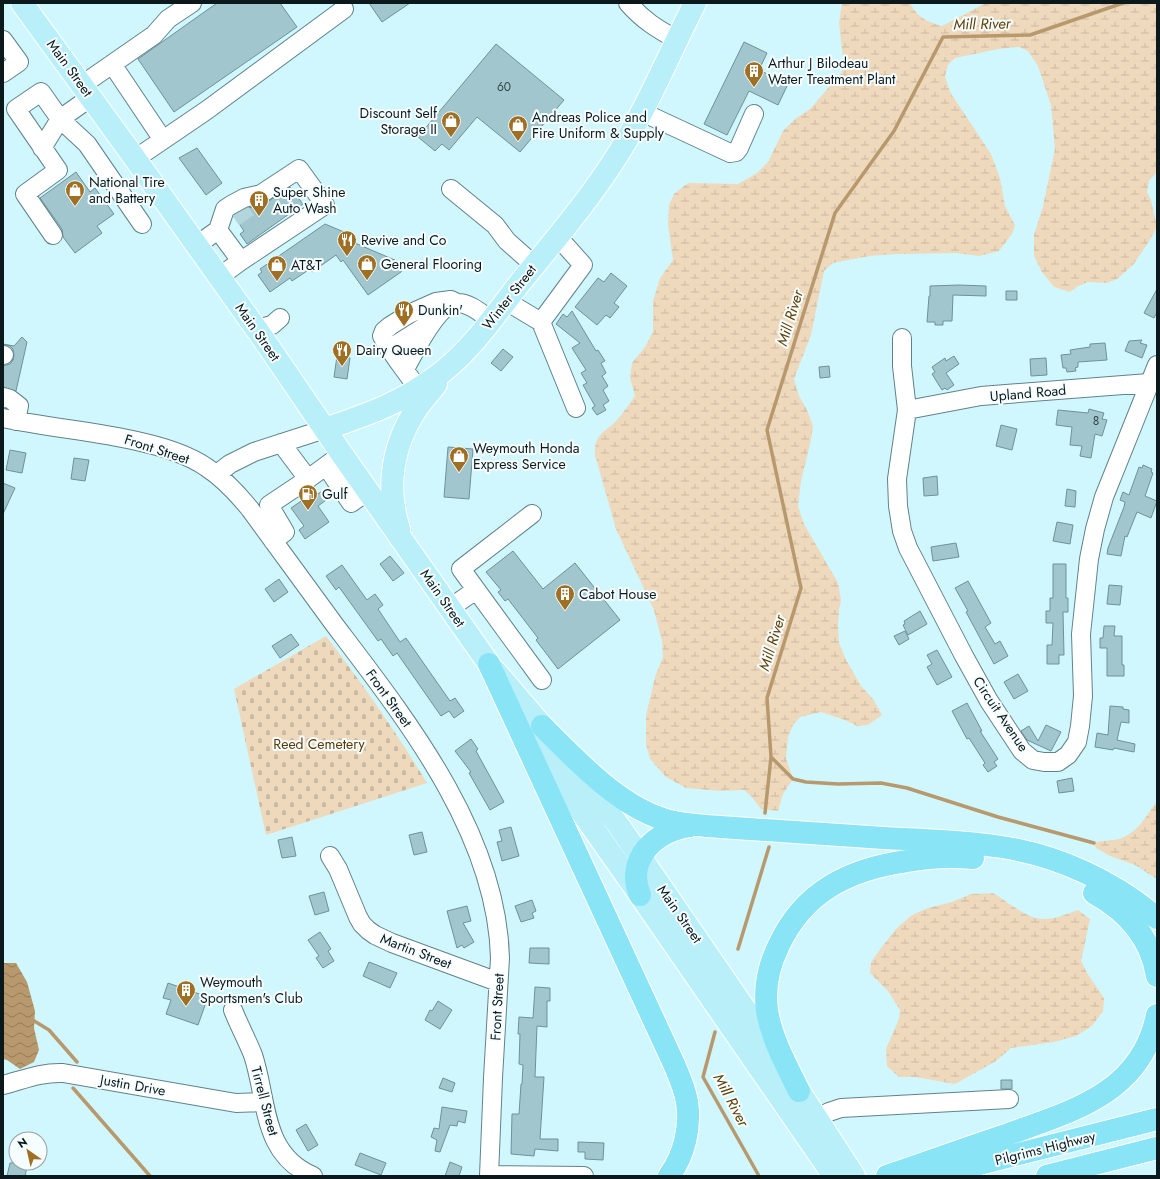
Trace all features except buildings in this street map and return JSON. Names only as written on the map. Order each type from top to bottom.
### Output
[{"type":"highway","points":[[489,664],[682,1083],[687,1101],[687,1129],[680,1157],[669,1176]]},
{"type":"highway","points":[[542,726],[614,792],[638,808],[665,820],[706,826],[976,844],[1025,851],[1058,861],[1099,879],[1126,895],[1157,918]]},
{"type":"highway","points":[[640,895],[637,889],[636,876],[640,857],[645,850],[657,839],[671,831],[687,827],[706,826]]},
{"type":"highway","points":[[799,1092],[778,1045],[769,1019],[766,994],[768,975],[777,948],[786,931],[806,904],[835,882],[865,870],[915,859],[957,857],[1010,863],[1059,877],[1102,897],[1124,913],[1136,926],[1145,941],[1152,957],[1157,976]]},
{"type":"highway","points":[[887,1176],[1061,1115],[1093,1101],[1112,1088],[1135,1064],[1150,1037],[1157,1015]]},
{"type":"highway","name":"Pilgrims Highway","points":[[932,1176],[1157,1119]]},
{"type":"highway","name":"Pilgrims Highway","points":[[1047,1176],[1157,1148]]},
{"type":"main road","name":"Main Street","points":[[22,3],[197,245],[325,429],[334,460],[368,491],[489,664],[542,726],[585,780],[640,857],[760,1031],[799,1092],[816,1119],[841,1172]]},
{"type":"main road","name":"Winter Street","points":[[325,429],[386,407],[400,400],[442,372],[478,337],[604,175],[623,146],[642,112],[696,3]]},
{"type":"main road","points":[[403,541],[395,516],[392,494],[392,476],[395,455],[401,436],[415,411],[433,388],[442,372]]},
{"type":"main road","name":"Main Street","points":[[489,664],[516,713],[543,756],[640,895],[841,1172]]},
{"type":"street","points":[[42,148],[60,120],[112,64],[154,35],[168,19],[192,3]]},
{"type":"street","points":[[628,3],[639,16],[649,24],[677,40]]},
{"type":"street","points":[[135,158],[207,110],[345,5]]},
{"type":"street","points":[[3,40],[19,62],[3,73]]},
{"type":"street","points":[[112,64],[162,140]]},
{"type":"street","points":[[53,235],[25,194],[58,170],[16,109],[41,92],[60,120],[86,144],[142,224]]},
{"type":"street","points":[[642,112],[730,152],[736,152],[739,148],[754,114]]},
{"type":"street","points":[[218,230],[225,209],[244,198],[256,200],[299,169],[325,206],[219,277]]},
{"type":"street","points":[[451,189],[494,225],[507,241],[534,265]]},
{"type":"street","points":[[197,245],[234,218]]},
{"type":"street","points":[[218,230],[241,261]]},
{"type":"street","points":[[541,322],[583,265],[557,236]]},
{"type":"street","points":[[418,389],[405,369],[389,349],[382,336],[384,331],[409,314],[436,302],[451,300],[456,303],[465,304],[492,320]]},
{"type":"street","points":[[506,301],[541,322],[576,408]]},
{"type":"street","points":[[389,349],[433,321],[447,307],[456,303]]},
{"type":"street","points":[[256,329],[272,325],[280,318]]},
{"type":"street","points":[[405,369],[433,321]]},
{"type":"street","name":"Circuit Avenue","points":[[902,338],[902,366],[907,410],[898,486],[898,506],[902,531],[908,548],[989,701],[1022,751],[1034,760],[1044,762],[1058,762],[1068,755],[1077,742],[1083,696],[1081,634],[1089,559],[1095,529],[1104,497],[1157,365]]},
{"type":"street","name":"Upland Road","points":[[907,410],[981,396],[1149,383]]},
{"type":"street","points":[[3,397],[10,399],[19,406],[9,420]]},
{"type":"street","name":"Front Street","points":[[9,420],[114,435],[157,446],[191,459],[217,474],[238,494],[410,727],[428,755],[473,839],[485,875],[497,920],[500,958],[489,1176]]},
{"type":"street","name":"Winter Street","points":[[217,474],[244,456],[256,451],[325,429]]},
{"type":"street","points":[[281,443],[308,479]]},
{"type":"street","points":[[273,541],[285,532],[269,505],[334,460]]},
{"type":"street","points":[[532,514],[461,569],[542,680]]},
{"type":"street","points":[[450,608],[476,590]]},
{"type":"street","name":"Martin Street","points":[[330,856],[338,869],[358,917],[362,924],[374,935],[498,982]]},
{"type":"street","name":"Tirrell Street","points":[[233,1010],[253,1056],[269,1126],[282,1153],[295,1166],[313,1176]]},
{"type":"street","name":"Justin Drive","points":[[3,1085],[54,1072],[236,1103],[264,1102]]},
{"type":"street","points":[[816,1119],[841,1108],[1009,1099]]},
{"type":"street","points":[[489,1176],[584,1176]]},
{"type":"green space","points":[[842,3],[910,3],[919,16],[942,26],[986,3],[1157,3],[1157,172],[1149,181],[1147,192],[1151,200],[1157,227],[1133,265],[1117,279],[1107,283],[1088,282],[1078,286],[1070,292],[1054,287],[1042,272],[1034,256],[1034,235],[1043,206],[1055,149],[1051,105],[1038,66],[1028,51],[1019,47],[998,49],[955,58],[948,65],[945,76],[950,92],[991,154],[1000,178],[1005,206],[1015,225],[1012,234],[999,251],[979,256],[956,253],[869,256],[833,263],[824,271],[811,335],[794,379],[799,396],[807,410],[813,426],[801,481],[798,506],[804,524],[838,583],[841,600],[838,626],[839,643],[846,660],[861,686],[873,699],[882,715],[868,725],[857,726],[845,720],[821,712],[800,717],[793,725],[788,737],[786,758],[793,779],[783,794],[778,811],[761,809],[751,796],[744,790],[721,791],[686,788],[666,777],[650,759],[646,744],[646,716],[655,677],[663,657],[662,641],[654,610],[616,529],[595,455],[595,448],[596,442],[601,434],[618,419],[635,396],[630,378],[632,363],[645,347],[653,332],[653,301],[660,278],[673,260],[668,224],[669,205],[674,194],[688,183],[738,184],[757,173],[768,162],[783,131],[795,119],[810,109],[842,72],[843,58],[839,23]]},
{"type":"green space","name":"Reed Cemetery","points":[[326,636],[378,708],[427,783],[266,835],[234,689]]},
{"type":"green space","points":[[1157,801],[1157,879],[1135,865],[1110,856],[1096,848],[1094,843],[1119,839],[1131,833],[1141,823]]},
{"type":"green space","points":[[993,893],[1025,913],[1038,918],[1053,918],[1078,910],[1090,919],[1081,961],[1087,973],[1104,998],[1103,1011],[1092,1026],[1076,1036],[1054,1042],[1011,1048],[996,1061],[955,1084],[915,1077],[899,1077],[887,1066],[886,1049],[899,1019],[900,1010],[888,991],[870,973],[871,962],[896,929],[912,915],[928,908],[952,902],[971,894]]},
{"type":"water","points":[[3,963],[16,963],[27,982],[35,1011],[34,1028],[39,1050],[34,1062],[20,1069],[3,1059]]},
{"type":"waterway","name":"Mill River","points":[[765,813],[771,757],[767,698],[801,588],[767,430],[835,213],[894,131],[943,37],[1030,35],[1123,3]]},
{"type":"waterway","points":[[771,757],[793,779],[806,782],[838,784],[881,783],[907,788],[998,817],[1094,843]]},
{"type":"waterway","name":"Mill River","points":[[738,949],[769,847]]},
{"type":"waterway","points":[[31,1019],[49,1030],[77,1062]]},
{"type":"waterway","name":"Mill River","points":[[715,1032],[703,1077],[759,1176]]},
{"type":"waterway","points":[[73,1088],[150,1176]]},
{"type":"tunnel","points":[[234,218],[251,206]]},
{"type":"place","name":"Arthur J Bilodeau Water Treatment Plant","points":[[754,88]]},
{"type":"place","name":"Discount Self Storage II","points":[[451,138]]},
{"type":"place","name":"Andreas Police and Fire Uniform & Supply","points":[[518,142]]},
{"type":"place","name":"National Tire and Battery","points":[[75,207]]},
{"type":"place","name":"Super Shine Auto Wash","points":[[259,217]]},
{"type":"place","name":"Revive and Co","points":[[347,257]]},
{"type":"place","name":"General Flooring","points":[[367,281]]},
{"type":"place","name":"AT&T","points":[[277,282]]},
{"type":"place","name":"Dunkin'","points":[[404,327]]},
{"type":"place","name":"Dairy Queen","points":[[342,367]]},
{"type":"place","name":"Weymouth Honda Express Service","points":[[459,473]]},
{"type":"place","name":"Gulf","points":[[308,511]]},
{"type":"place","name":"Cabot House","points":[[565,611]]},
{"type":"place","name":"Weymouth Sportsmen's Club","points":[[186,1007]]}]
